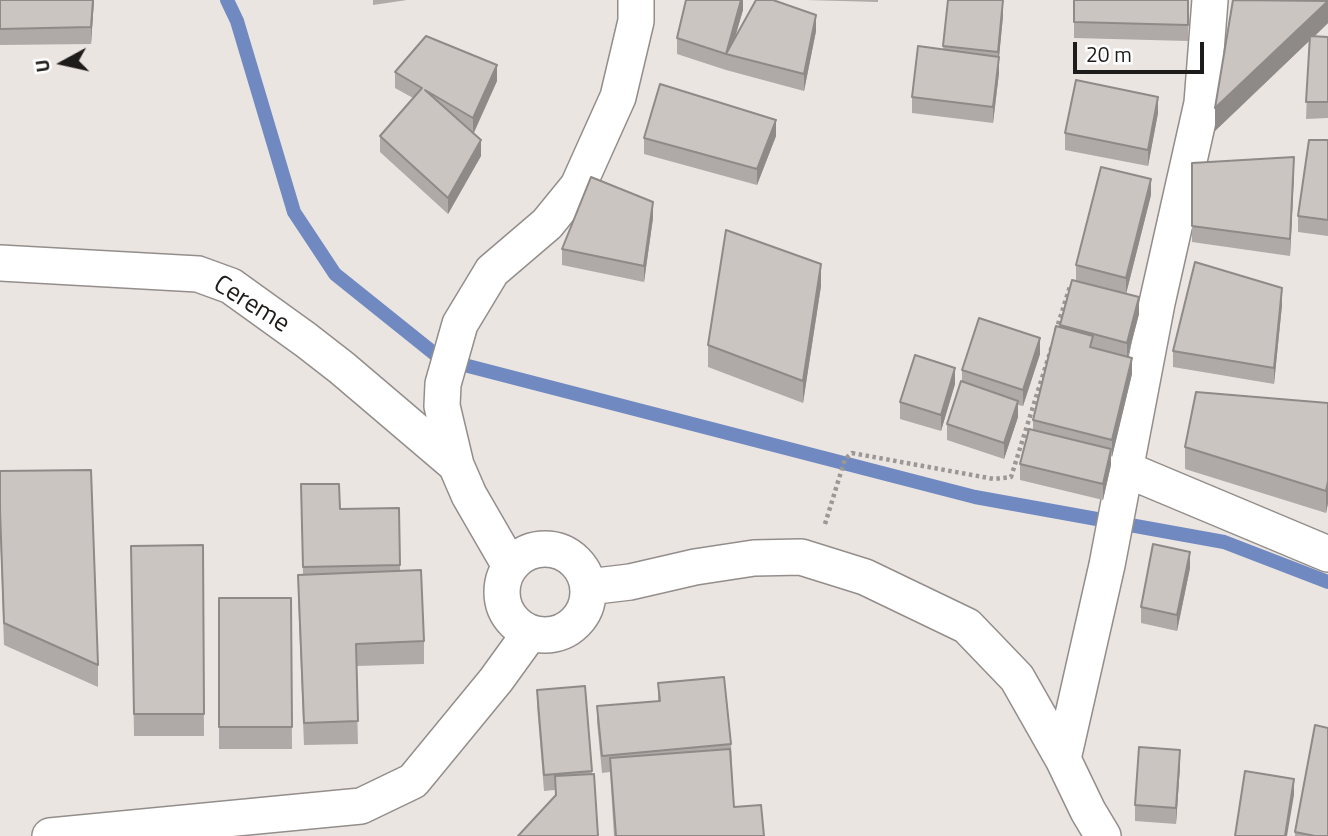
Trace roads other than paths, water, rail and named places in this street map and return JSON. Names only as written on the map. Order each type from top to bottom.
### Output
[{"type":"street","points":[[510,566],[469,495],[456,465],[442,406],[443,384],[460,324],[492,271],[547,224],[578,186],[618,97],[635,21],[636,0]]},
{"type":"street","points":[[1063,759],[1107,565],[1157,303],[1202,103],[1210,0]]},
{"type":"street","name":"Cereme","points":[[0,263],[198,274],[231,286],[333,361],[456,465]]},
{"type":"street","points":[[1125,469],[1328,554]]},
{"type":"street","points":[[539,549],[556,550],[571,558],[582,571],[588,587],[586,605],[578,620],[564,631],[547,636],[530,633],[516,625],[506,612],[502,597],[503,580],[510,566],[523,555],[539,549]]},
{"type":"street","points":[[588,587],[631,582],[695,567],[754,558],[801,557],[865,577],[967,626],[1017,678],[1104,836]]},
{"type":"street","points":[[50,836],[361,806],[413,781],[496,680],[530,633]]},
{"type":"waterway","points":[[227,0],[237,21],[294,212],[335,274],[441,359],[975,497],[1224,542],[1328,582]]}]
